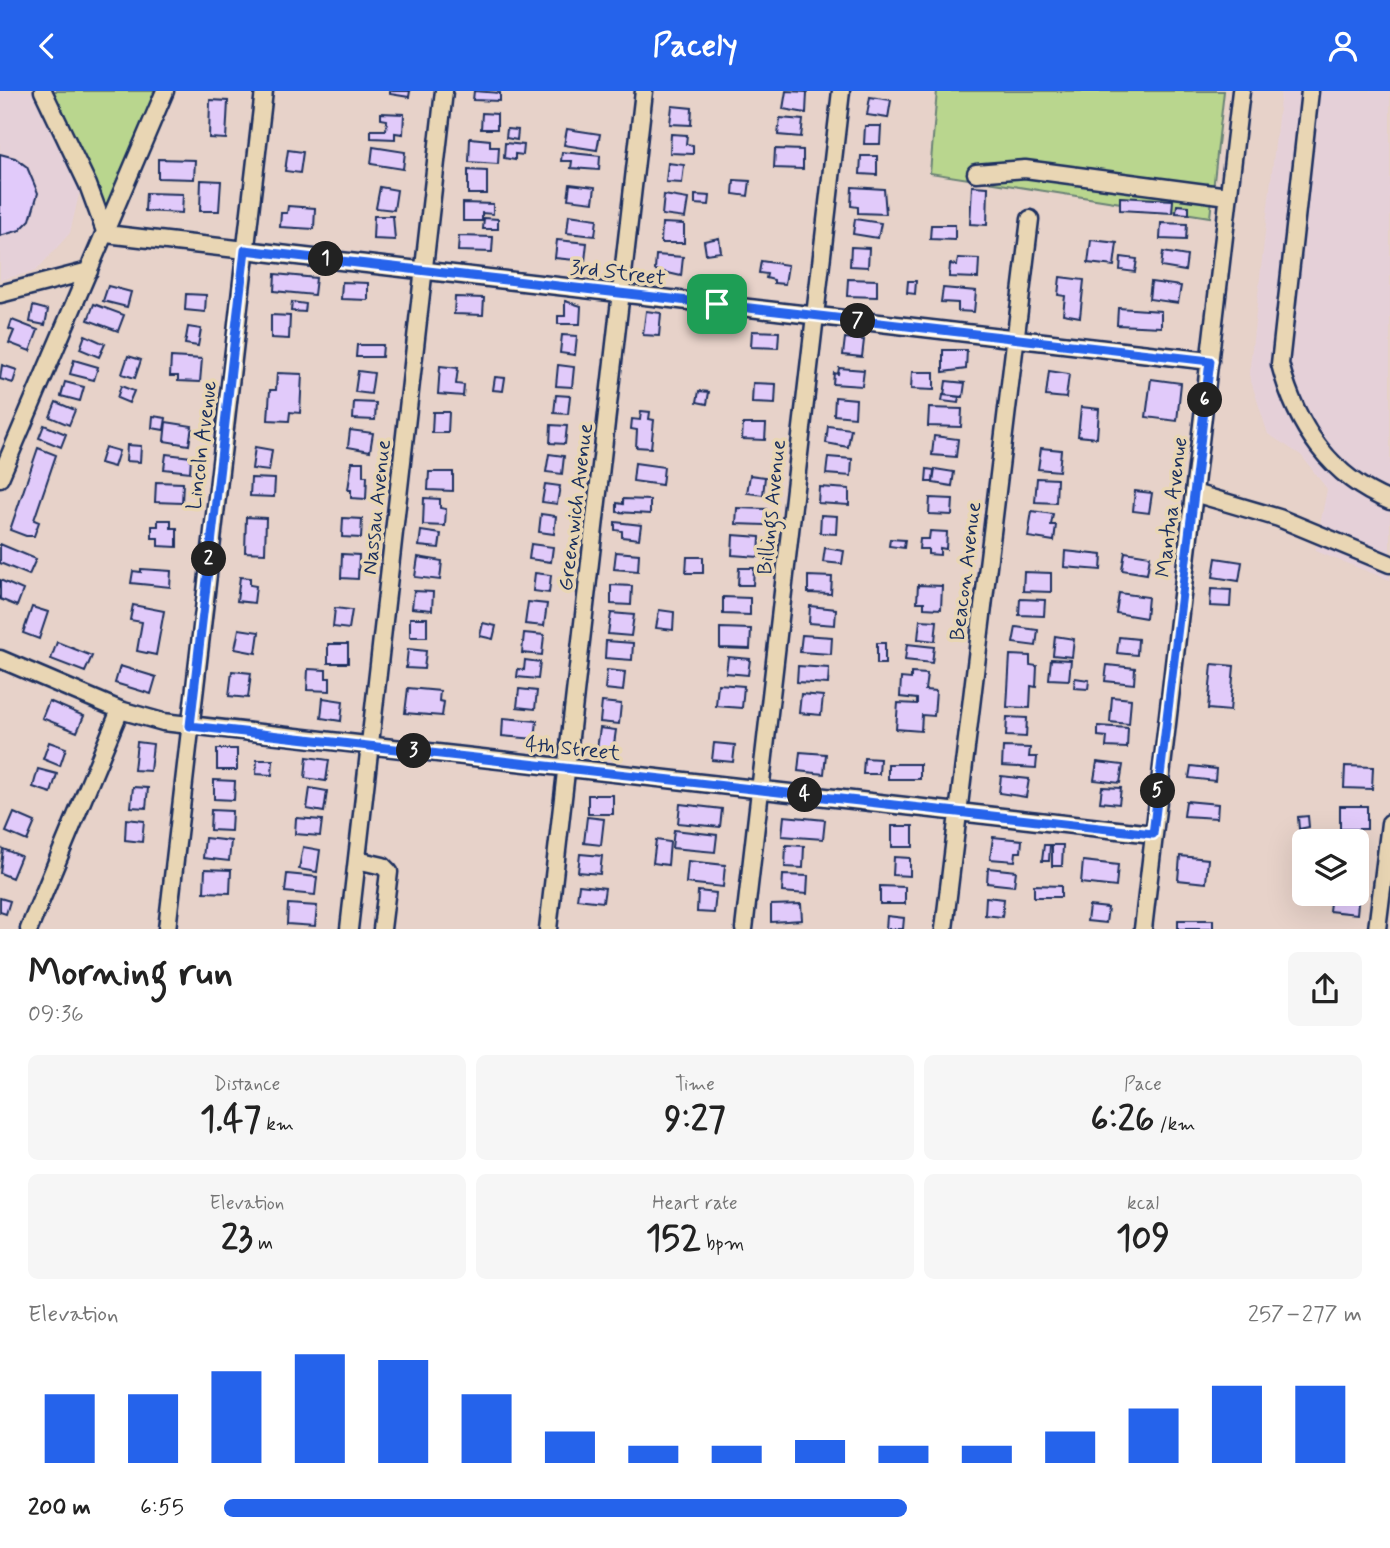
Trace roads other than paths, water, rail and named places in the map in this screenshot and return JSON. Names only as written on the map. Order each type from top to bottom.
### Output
[{"type":"street","points":[[43,91],[89,185],[106,234]]},
{"type":"street","points":[[0,478],[165,91]]},
{"type":"street","name":"Lincoln Avenue","points":[[167,929],[264,91]]},
{"type":"street","name":"Nassau Avenue","points":[[349,929],[444,91]]},
{"type":"street","name":"Greenwich Avenue","points":[[548,929],[644,91]]},
{"type":"street","name":"Billings Avenue","points":[[744,929],[841,91]]},
{"type":"street","name":"Mantua Avenue","points":[[1143,929],[1241,91]]},
{"type":"street","points":[[1310,91],[1280,364],[1289,399],[1335,468],[1363,490],[1390,501]]},
{"type":"street","points":[[976,173],[1025,169],[1228,196]]},
{"type":"street","name":"Beacon Avenue","points":[[944,929],[1013,339],[1030,219]]},
{"type":"street","name":"3rd Street","points":[[106,234],[1210,361]]},
{"type":"street","points":[[0,294],[89,271]]},
{"type":"street","points":[[1194,493],[1279,517],[1390,564]]},
{"type":"street","name":"4th Street","points":[[0,659],[120,710],[190,726],[1153,834]]},
{"type":"street","points":[[29,929],[120,710]]},
{"type":"street","points":[[1377,929],[1390,823]]},
{"type":"street","points":[[357,860],[383,866],[389,872],[382,929]]}]
